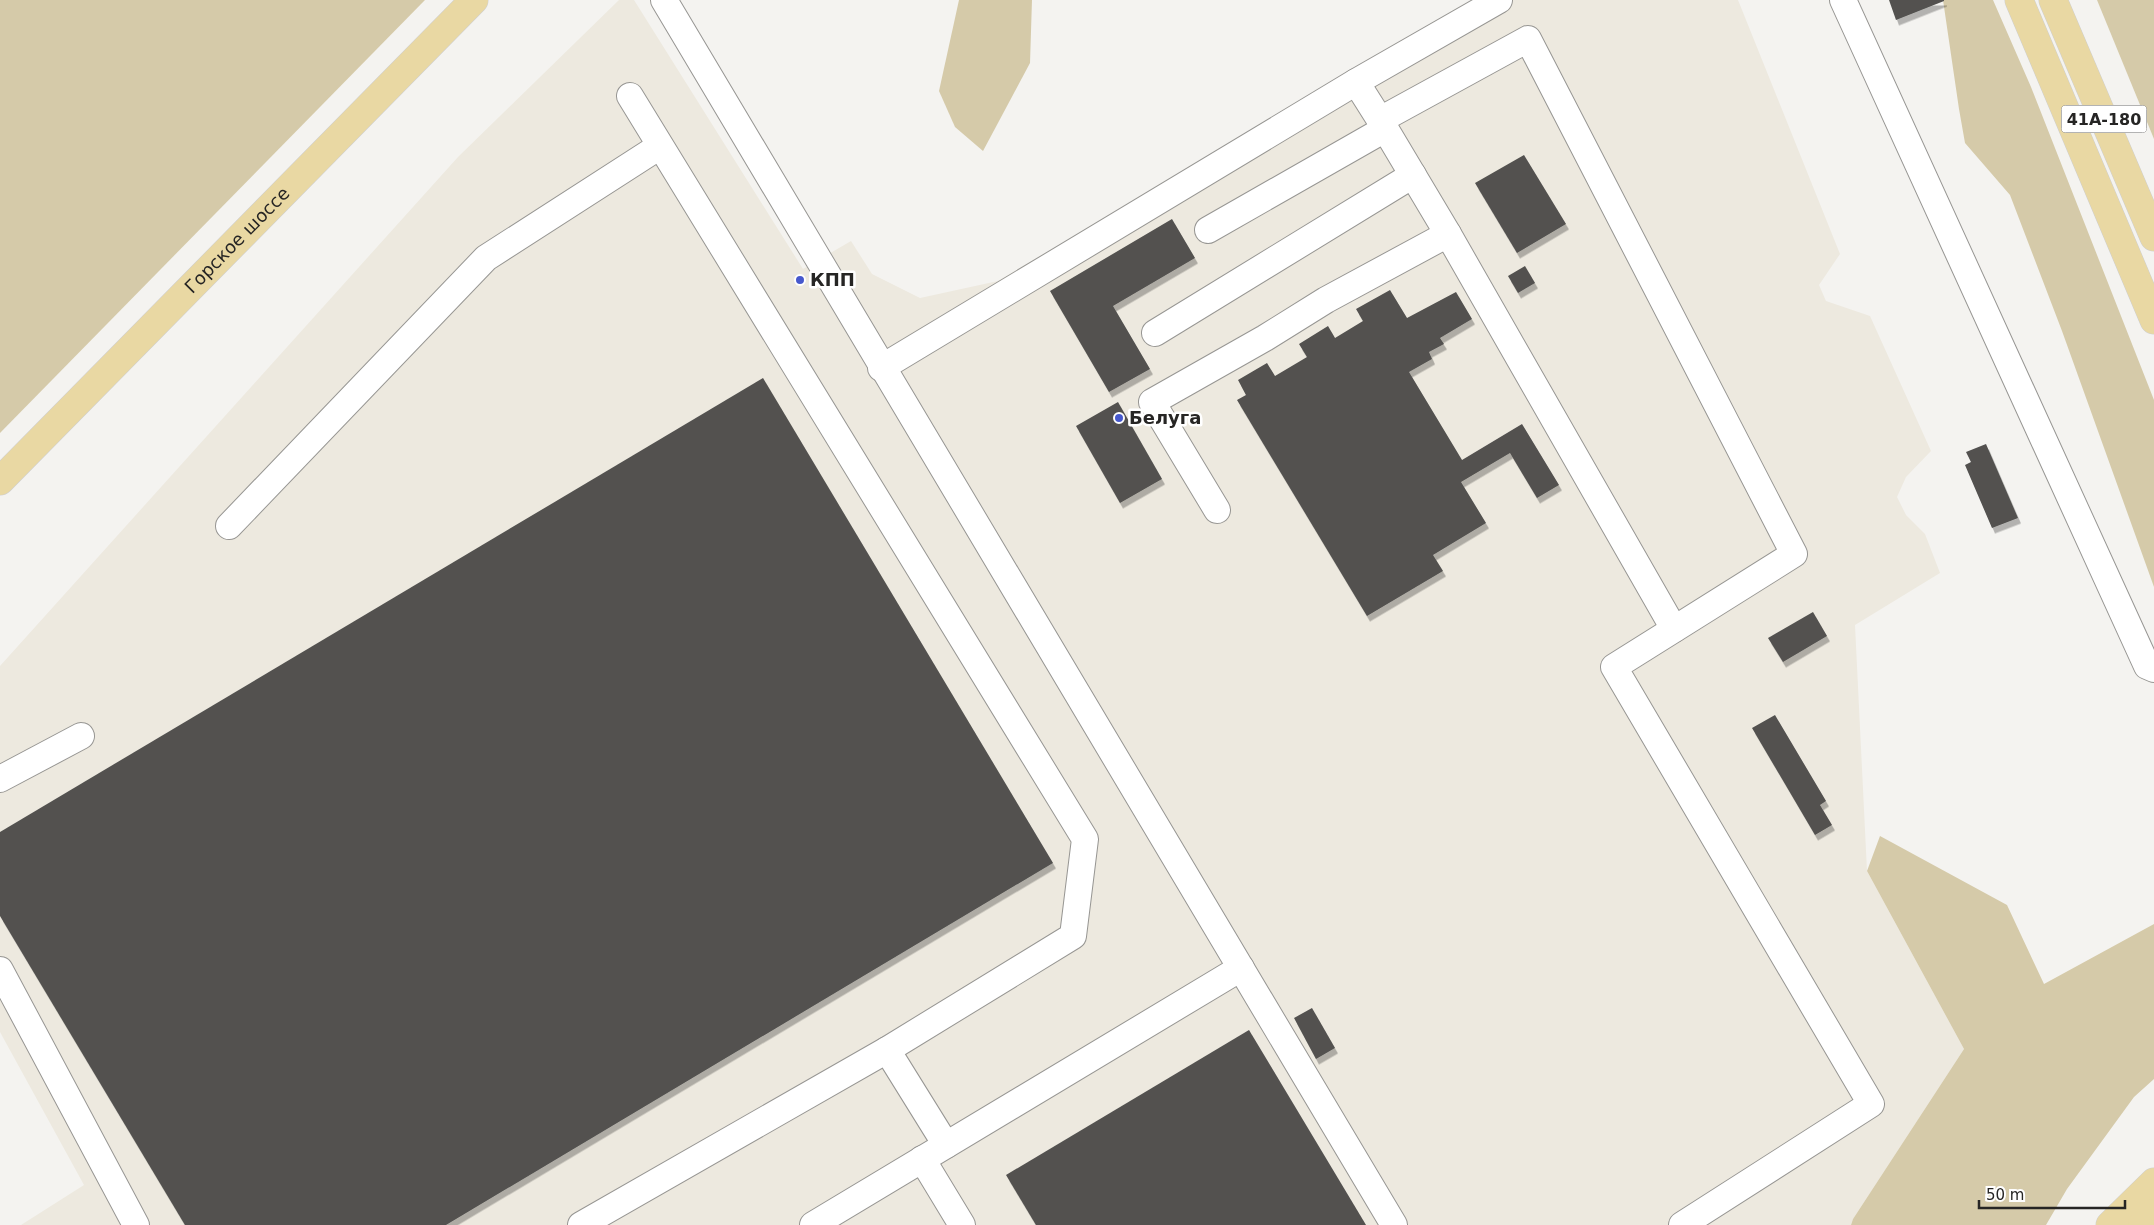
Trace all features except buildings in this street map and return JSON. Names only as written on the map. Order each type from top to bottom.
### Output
[{"type":"main road","name":"Горское шоссе","points":[[0,482],[474,0]]},
{"type":"main road","name":"41А-180","points":[[2019,0],[2154,320]]},
{"type":"main road","name":"41А-180","points":[[2053,0],[2154,237]]},
{"type":"main road","points":[[2110,1225],[2154,1182]]},
{"type":"main road","points":[[2142,1225],[2154,1213]]},
{"type":"lane","points":[[664,0],[1394,1225]]},
{"type":"lane","points":[[882,368],[1356,82],[1499,0]]},
{"type":"lane","points":[[1844,0],[2147,666],[2154,669]]},
{"type":"lane","points":[[1208,230],[1528,39],[1794,554],[1614,667],[1871,1104],[1682,1225]]},
{"type":"lane","points":[[1356,82],[1448,234],[1674,629]]},
{"type":"lane","points":[[581,1225],[887,1050],[1073,936],[1085,839],[630,96]]},
{"type":"lane","points":[[229,526],[486,258],[660,146]]},
{"type":"lane","points":[[1155,333],[1413,175]]},
{"type":"lane","points":[[1218,510],[1152,402],[1266,338],[1326,300],[1448,234]]},
{"type":"lane","points":[[0,779],[81,736]]},
{"type":"lane","points":[[813,1225],[1241,968]]},
{"type":"lane","points":[[0,970],[136,1225]]},
{"type":"lane","points":[[887,1050],[946,1145]]},
{"type":"lane","points":[[922,1159],[962,1225]]},
{"type":"shaded area","points":[[0,0],[425,0],[0,433]]},
{"type":"shaded area","points":[[619,0],[634,0],[803,269],[851,241],[872,274],[920,298],[998,281],[1472,0],[1738,0],[1840,254],[1819,285],[1826,301],[1870,316],[1931,451],[1906,477],[1897,497],[1906,515],[1925,534],[1940,573],[1855,625],[1867,871],[1964,1049],[1853,1219],[1851,1225],[21,1225],[84,1185],[0,1032],[0,666],[458,157]]},
{"type":"shaded area","points":[[959,0],[1032,0],[1030,63],[983,151],[955,127],[939,91]]},
{"type":"shaded area","points":[[1943,0],[1993,0],[2031,87],[2154,400],[2154,587],[2062,331],[2010,195],[1965,143]]},
{"type":"shaded area","points":[[2097,0],[2154,0],[2154,139]]},
{"type":"shaded area","points":[[1880,836],[2007,905],[2044,984],[2154,924],[2154,1079],[2134,1097],[2067,1189],[2046,1225],[1851,1225],[1853,1219],[1964,1049],[1867,871]]},
{"type":"place","name":"КПП","points":[[800,280]]},
{"type":"place","name":"Белуга","points":[[1119,418]]}]
